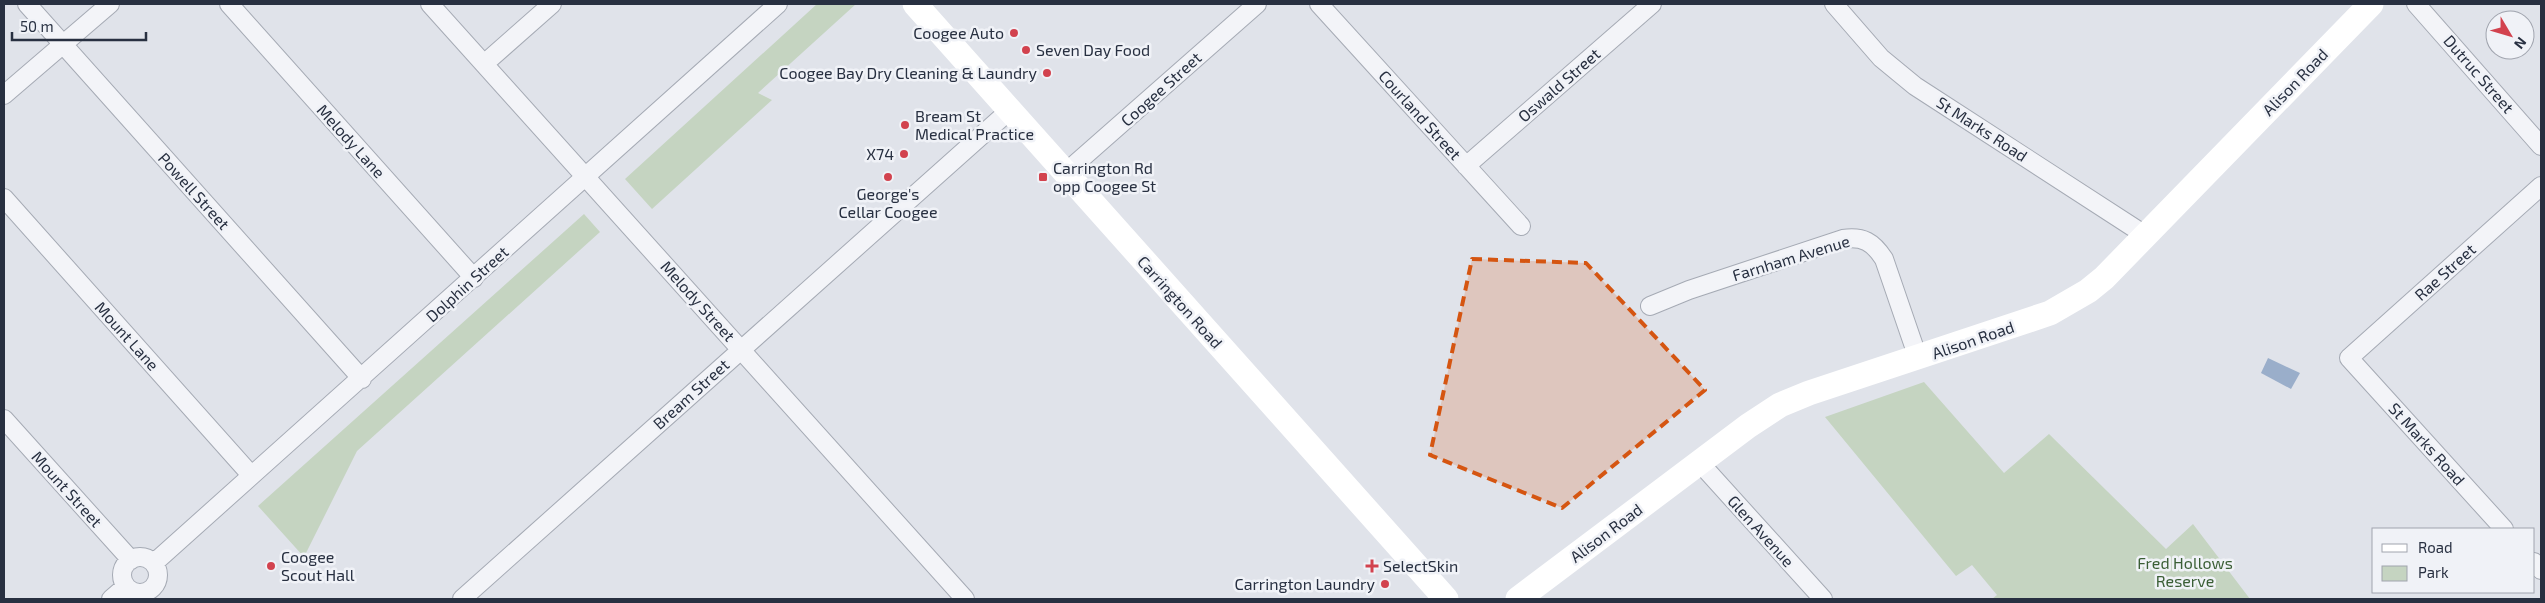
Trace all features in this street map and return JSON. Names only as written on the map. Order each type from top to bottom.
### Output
[{"type":"main road","name":"Carrington Road","points":[[915,4],[1446,599]]},
{"type":"main road","name":"Alison Road","points":[[1518,599],[1764,414],[1795,398],[1996,332],[2068,304],[2104,278],[2372,4]]},
{"type":"street","name":"Powell Street","points":[[27,4],[362,379]]},
{"type":"street","points":[[4,95],[110,4]]},
{"type":"street","name":"Melody Lane","points":[[229,4],[474,278]]},
{"type":"street","name":"Melody Street","points":[[430,4],[741,349],[954,595]]},
{"type":"street","points":[[484,64],[552,4]]},
{"type":"street","name":"Dolphin Street","points":[[154,563],[251,474],[362,379],[587,178],[778,4]]},
{"type":"street","name":"Coogee Street","points":[[1065,173],[1257,4]]},
{"type":"street","name":"Courland Street","points":[[1319,4],[1521,226]]},
{"type":"street","name":"Oswald Street","points":[[1466,166],[1652,4]]},
{"type":"street","name":"St Marks Road","points":[[1834,4],[1881,58],[1915,86],[2145,235]]},
{"type":"street","name":"Dutruc Street","points":[[2416,4],[2541,146]]},
{"type":"street","name":"Bream Street","points":[[462,599],[1010,110]]},
{"type":"street","name":"Rae Street","points":[[2349,358],[2541,186]]},
{"type":"street","name":"Mount Lane","points":[[4,198],[251,474]]},
{"type":"street","name":"Farnham Avenue","points":[[1650,306],[1690,290],[1842,239],[1855,237],[1867,240],[1877,248],[1884,260],[1918,358]]},
{"type":"street","name":"St Marks Road","points":[[2349,358],[2503,528]]},
{"type":"street","name":"Mount Street","points":[[4,419],[130,560]]},
{"type":"street","name":"Glen Avenue","points":[[1700,462],[1822,599]]},
{"type":"street","points":[[143,557],[154,563],[158,577],[156,594],[138,592],[126,586],[122,574],[124,567],[130,560],[143,557]]},
{"type":"street","points":[[111,599],[126,586]]},
{"type":"highlighted area","points":[[1472,259],[1586,263],[1705,390],[1562,508],[1430,455]]},
{"type":"green space","points":[[817,4],[856,4],[758,93],[772,100],[652,209],[625,179]]},
{"type":"green space","points":[[584,214],[600,232],[357,451],[304,557],[258,506]]},
{"type":"green space","name":"Fred Hollows Reserve","points":[[1924,382],[2004,473],[2049,434],[2166,549],[2193,524],[2250,599],[1992,599],[1997,595],[1972,565],[1956,576],[1825,417]]},
{"type":"water","points":[[2268,358],[2300,373],[2291,389],[2261,373]]},
{"type":"place","name":"Coogee Auto","points":[[1014,33]]},
{"type":"place","name":"Seven Day Food","points":[[1026,50]]},
{"type":"place","name":"Coogee Bay Dry Cleaning & Laundry","points":[[1047,73]]},
{"type":"place","name":"Bream St Medical Practice","points":[[905,125]]},
{"type":"place","name":"X74","points":[[904,154]]},
{"type":"place","name":"George's Cellar Coogee","points":[[888,177]]},
{"type":"place","name":"Carrington Rd opp Coogee St","points":[[1043,177]]},
{"type":"place","name":"Coogee Scout Hall","points":[[271,566]]},
{"type":"place","name":"SelectSkin","points":[[1372,566]]},
{"type":"place","name":"Carrington Laundry","points":[[1385,584]]}]
